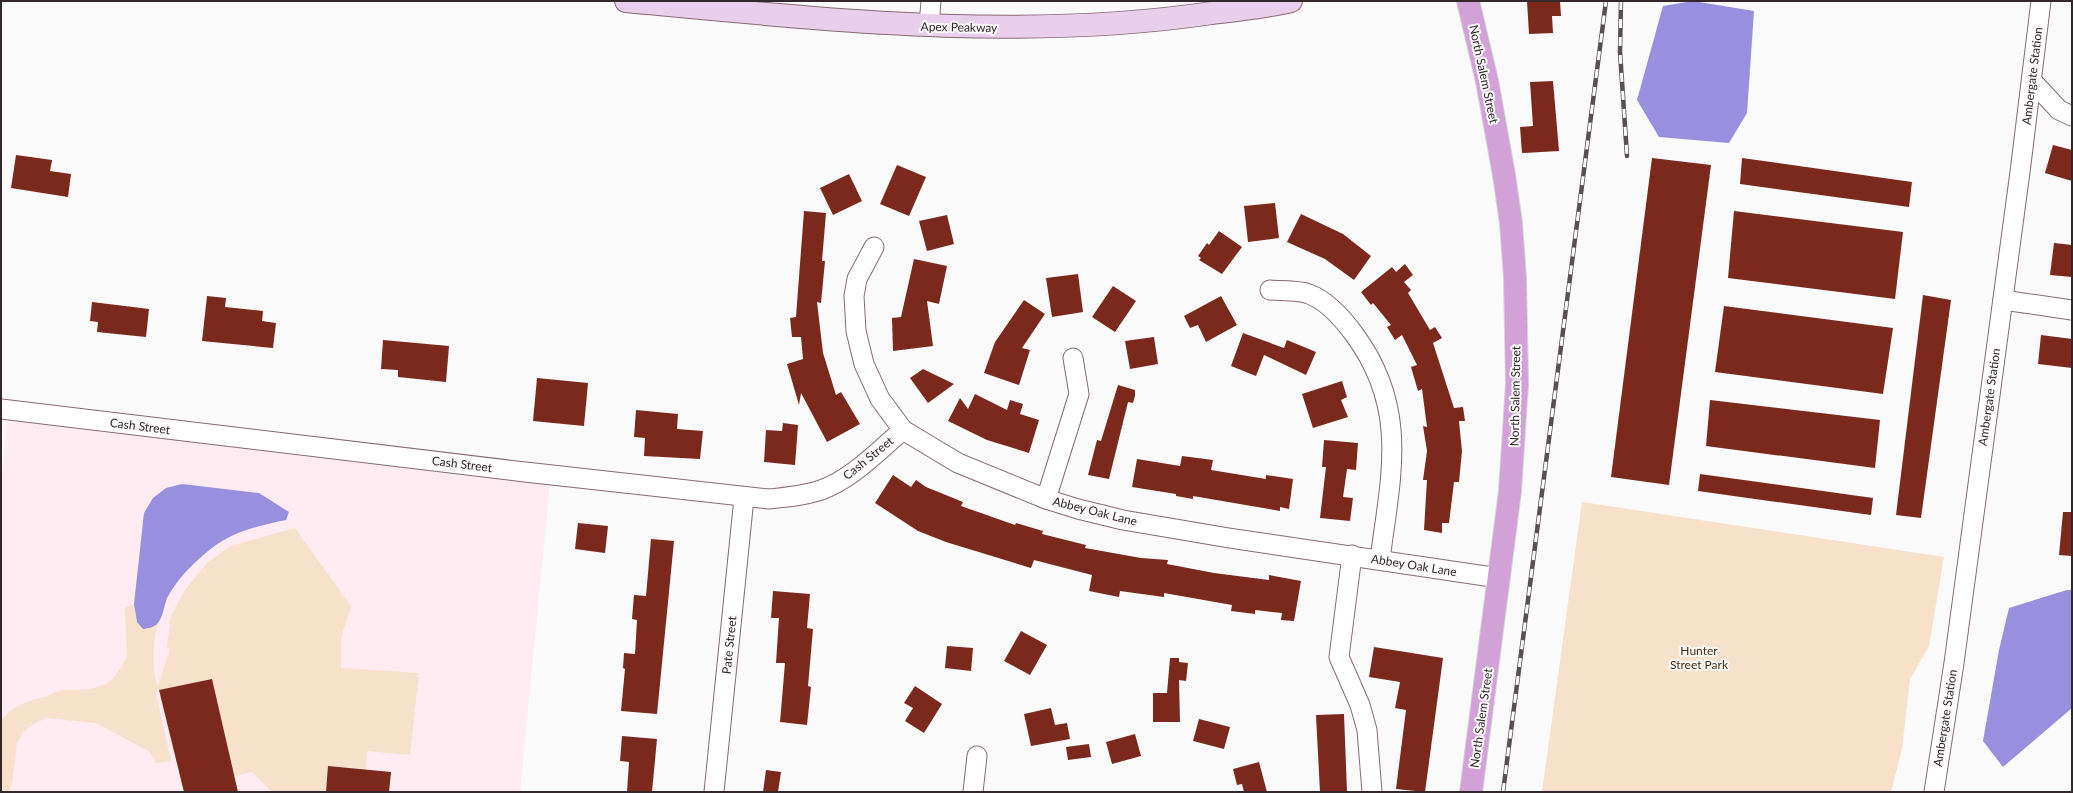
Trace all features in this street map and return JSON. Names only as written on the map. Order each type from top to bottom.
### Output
[{"type":"main road","name":"Apex Peakway","points":[[626,1],[898,25],[996,28],[1086,26],[1180,18],[1291,1]]},
{"type":"main road","name":"North Salem Street","points":[[1468,1],[1485,70],[1511,223],[1515,278],[1517,384],[1510,491],[1471,792]]},
{"type":"street","points":[[929,26],[931,1]]},
{"type":"street","name":"Ambergate Station","points":[[1934,792],[1954,663],[2032,81],[2041,1]]},
{"type":"street","points":[[2032,81],[2058,110],[2072,116]]},
{"type":"street","name":"Abbey Oak Lane","points":[[874,247],[857,279],[854,296],[856,331],[864,364],[872,382],[903,430],[941,454],[975,471],[1046,499],[1078,509],[1123,520],[1229,538],[1380,559],[1499,578]]},
{"type":"street","points":[[1270,290],[1309,294],[1323,302],[1344,320],[1364,348],[1378,373],[1386,395],[1393,447],[1392,469],[1380,559]]},
{"type":"street","points":[[2003,300],[2072,310]]},
{"type":"street","points":[[1046,499],[1079,394],[1073,358]]},
{"type":"street","name":"Cash Street","points":[[1,409],[744,498],[776,498],[795,496],[821,490],[837,483],[903,430]]},
{"type":"street","name":"Pate Street","points":[[714,792],[744,498]]},
{"type":"street","points":[[1352,555],[1339,657],[1360,705],[1367,730],[1372,792]]},
{"type":"street","points":[[973,792],[977,756]]},
{"type":"shaded area","points":[[1693,1],[1754,11],[1747,113],[1729,143],[1659,137],[1637,100],[1663,6]]},
{"type":"shaded area","points":[[7,419],[550,484],[520,792],[1,792],[1,485]]},
{"type":"shaded area","points":[[182,484],[259,493],[289,512],[286,520],[238,533],[212,548],[181,577],[167,598],[162,615],[157,624],[143,629],[137,622],[134,604],[144,513],[153,498],[166,488]]},
{"type":"shaded area","points":[[2067,590],[2072,590],[2072,708],[2003,767],[1983,741],[1999,650],[2009,608]]},
{"type":"green space","name":"Hunter Street Park","points":[[1582,502],[1944,557],[1929,646],[1910,679],[1902,749],[1891,792],[1542,792]]},
{"type":"green space","points":[[295,528],[351,606],[341,638],[341,668],[419,673],[410,755],[367,751],[366,769],[329,766],[326,792],[272,792],[252,772],[234,776],[211,680],[159,690],[158,688],[156,693],[171,761],[156,763],[150,752],[96,723],[47,718],[35,723],[23,732],[17,743],[12,784],[8,792],[1,792],[1,720],[17,706],[57,691],[91,689],[109,682],[117,674],[127,658],[125,608],[134,604],[137,622],[152,628],[158,623],[155,638],[154,672],[158,686],[170,649],[167,647],[171,615],[185,590],[207,563],[231,546]]},
{"type":"building","points":[[1527,1],[1560,1],[1561,16],[1552,16],[1553,33],[1529,34]]},
{"type":"building","points":[[1553,81],[1559,151],[1522,153],[1520,127],[1533,126],[1530,82]]},
{"type":"building","points":[[2053,145],[2072,150],[2072,181],[2045,173]]},
{"type":"building","points":[[16,155],[52,160],[50,171],[71,174],[68,197],[11,188]]},
{"type":"building","points":[[1652,158],[1711,165],[1669,485],[1611,477]]},
{"type":"building","points":[[1742,158],[1912,182],[1909,207],[1740,184]]},
{"type":"building","points":[[897,165],[926,177],[909,216],[880,204]]},
{"type":"building","points":[[849,174],[862,201],[833,215],[820,188]]},
{"type":"building","points":[[1275,203],[1279,238],[1248,242],[1244,206]]},
{"type":"building","points":[[804,211],[826,213],[822,261],[825,261],[821,303],[817,302],[823,353],[836,395],[841,392],[860,424],[827,442],[801,393],[799,405],[787,364],[803,359],[801,337],[792,337],[790,318],[796,317]]},
{"type":"building","points":[[1734,211],[1903,232],[1895,299],[1728,278]]},
{"type":"building","points":[[1301,214],[1343,234],[1371,256],[1354,280],[1325,259],[1287,242]]},
{"type":"building","points":[[947,215],[954,244],[927,251],[919,221]]},
{"type":"building","points":[[1219,231],[1242,247],[1222,274],[1199,260],[1201,258],[1198,256],[1207,243],[1209,245]]},
{"type":"building","points":[[2054,243],[2072,245],[2072,277],[2050,275]]},
{"type":"building","points":[[914,259],[947,266],[939,304],[927,301],[933,346],[893,351],[892,318],[901,317]]},
{"type":"building","points":[[1405,264],[1413,275],[1404,282],[1411,290],[1408,293],[1430,330],[1435,327],[1442,338],[1433,343],[1454,408],[1463,407],[1465,421],[1459,421],[1462,451],[1459,482],[1454,482],[1449,523],[1442,523],[1442,533],[1424,530],[1427,480],[1423,480],[1427,451],[1423,426],[1427,427],[1422,389],[1418,391],[1411,367],[1417,365],[1402,335],[1395,340],[1387,327],[1391,325],[1373,303],[1371,305],[1361,292],[1392,267],[1396,272]]},
{"type":"building","points":[[1078,274],[1083,312],[1052,317],[1046,278]]},
{"type":"building","points":[[1113,286],[1136,301],[1115,332],[1092,317]]},
{"type":"building","points":[[1923,295],[1951,300],[1921,518],[1896,515]]},
{"type":"building","points":[[207,296],[226,298],[225,307],[263,311],[262,321],[276,323],[273,348],[202,341]]},
{"type":"building","points":[[1221,296],[1237,325],[1206,342],[1198,325],[1190,328],[1184,316]]},
{"type":"building","points":[[1024,300],[1045,314],[1022,348],[1030,350],[1019,385],[984,373],[995,342]]},
{"type":"building","points":[[92,302],[149,309],[146,337],[97,332],[98,322],[90,321]]},
{"type":"building","points":[[1724,306],[1893,328],[1883,394],[1715,372]]},
{"type":"building","points":[[1243,333],[1284,348],[1287,340],[1316,352],[1306,375],[1264,355],[1256,376],[1231,366]]},
{"type":"building","points":[[2041,335],[2072,339],[2072,368],[2038,364]]},
{"type":"building","points":[[1154,337],[1158,364],[1130,369],[1125,341]]},
{"type":"building","points":[[383,340],[449,346],[446,382],[398,377],[398,370],[381,369]]},
{"type":"building","points":[[923,369],[954,384],[928,403],[910,378]]},
{"type":"building","points":[[537,378],[588,383],[584,426],[533,421]]},
{"type":"building","points":[[1342,381],[1347,397],[1341,400],[1348,417],[1313,428],[1302,394]]},
{"type":"building","points":[[1118,385],[1135,390],[1135,396],[1133,403],[1128,402],[1109,479],[1088,475],[1097,440],[1101,441]]},
{"type":"building","points":[[975,394],[1007,410],[1010,400],[1023,404],[1020,414],[1039,420],[1029,453],[987,440],[948,421],[960,398],[968,409]]},
{"type":"building","points":[[1710,400],[1880,420],[1875,468],[1706,446]]},
{"type":"building","points":[[636,410],[678,414],[677,429],[703,431],[700,459],[644,456],[645,438],[634,437]]},
{"type":"building","points":[[783,423],[798,425],[795,465],[764,462],[766,430],[782,431]]},
{"type":"building","points":[[1324,440],[1358,443],[1356,470],[1347,469],[1343,497],[1353,498],[1350,521],[1320,518],[1326,467],[1322,467]]},
{"type":"building","points":[[1182,456],[1213,460],[1211,470],[1266,479],[1266,475],[1293,479],[1289,509],[1280,507],[1280,511],[1193,496],[1193,499],[1176,496],[1176,494],[1132,487],[1137,459],[1180,466]]},
{"type":"building","points":[[1700,474],[1873,498],[1871,515],[1698,491]]},
{"type":"building","points":[[893,475],[911,487],[916,480],[926,487],[963,502],[961,506],[1015,525],[1016,523],[1043,531],[1042,534],[1086,545],[1085,548],[1141,558],[1168,560],[1167,564],[1214,573],[1269,580],[1269,575],[1301,581],[1294,621],[1281,620],[1282,613],[1255,610],[1255,614],[1231,611],[1232,605],[1164,593],[1164,597],[1120,591],[1119,597],[1089,591],[1092,575],[1034,560],[1031,568],[946,542],[918,531],[875,503]]},
{"type":"building","points":[[2063,512],[2072,512],[2072,556],[2059,555]]},
{"type":"building","points":[[578,523],[608,526],[605,553],[575,549]]},
{"type":"building","points":[[651,539],[674,541],[657,714],[621,711],[625,669],[623,668],[624,653],[635,654],[637,620],[632,619],[634,595],[646,596]]},
{"type":"building","points":[[773,591],[810,594],[807,628],[813,629],[808,686],[811,687],[807,725],[780,722],[785,663],[776,663],[779,618],[771,618]]},
{"type":"building","points":[[1021,631],[1047,645],[1030,675],[1004,661]]},
{"type":"building","points":[[947,646],[973,648],[971,671],[945,668]]},
{"type":"building","points":[[1374,647],[1443,658],[1425,792],[1396,789],[1406,710],[1395,708],[1400,682],[1369,677]]},
{"type":"building","points":[[1170,658],[1179,658],[1179,662],[1188,663],[1186,681],[1179,680],[1180,722],[1153,722],[1153,693],[1167,693]]},
{"type":"building","points":[[212,679],[238,792],[184,792],[159,690]]},
{"type":"building","points":[[915,686],[942,704],[924,733],[905,721],[913,708],[904,703]]},
{"type":"building","points":[[1051,708],[1055,725],[1067,723],[1070,739],[1031,746],[1024,714]]},
{"type":"building","points":[[1344,714],[1347,792],[1320,792],[1316,715]]},
{"type":"building","points":[[1199,719],[1230,727],[1224,749],[1193,741]]},
{"type":"building","points":[[1135,734],[1141,756],[1112,764],[1106,742]]},
{"type":"building","points":[[622,736],[657,739],[652,792],[627,792],[629,762],[620,761]]},
{"type":"building","points":[[1089,744],[1091,757],[1068,760],[1066,747]]},
{"type":"building","points":[[1259,762],[1267,792],[1244,792],[1242,784],[1237,785],[1233,769]]},
{"type":"building","points":[[328,766],[391,772],[389,792],[326,792]]},
{"type":"building","points":[[766,770],[781,772],[778,792],[763,792]]},
{"type":"railway","points":[[1503,792],[1606,1]]},
{"type":"railway","points":[[1621,1],[1620,52],[1627,156]]}]
